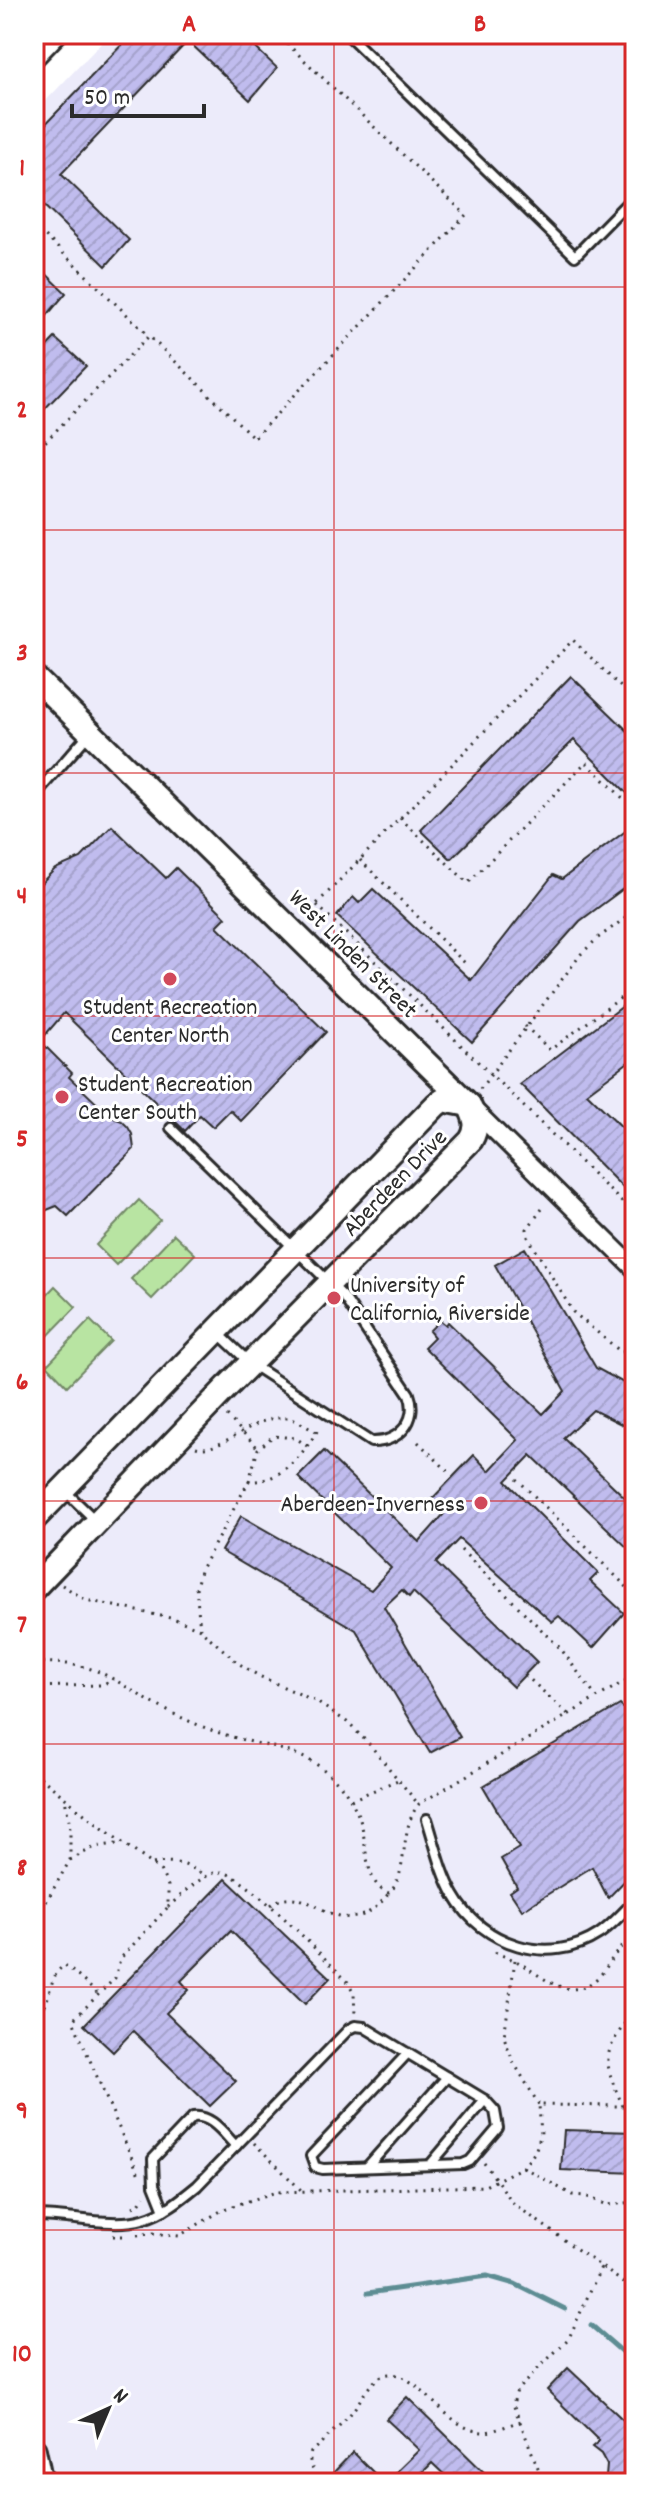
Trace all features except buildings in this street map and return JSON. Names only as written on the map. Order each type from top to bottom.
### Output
[{"type":"street","points":[[34,59],[58,34]]},
{"type":"street","name":"West Linden Street","points":[[34,677],[635,1269]]},
{"type":"street","name":"Aberdeen Drive","points":[[34,1519],[436,1105],[443,1100],[469,1105],[476,1121],[476,1131],[471,1140],[42,1580]]},
{"type":"street","points":[[34,2450],[41,2483]]},
{"type":"lane","points":[[347,34],[575,256],[635,195]]},
{"type":"lane","points":[[34,796],[91,732]]},
{"type":"lane","points":[[171,1128],[343,1296],[409,1394],[412,1416],[403,1430],[383,1443],[371,1442],[251,1364],[216,1332]]},
{"type":"lane","points":[[63,1489],[98,1523]]},
{"type":"lane","points":[[427,1819],[453,1894],[478,1925],[498,1939],[534,1949],[569,1947],[597,1935],[635,1900]]},
{"type":"lane","points":[[34,2216],[127,2222],[164,2210],[197,2186],[355,2026],[364,2027],[408,2053],[485,2100],[495,2111],[498,2128],[475,2156],[463,2164],[315,2167],[311,2156],[408,2053]]},
{"type":"lane","points":[[368,2166],[447,2077]]},
{"type":"lane","points":[[430,2165],[485,2100]]},
{"type":"lane","points":[[164,2210],[154,2185],[153,2159],[193,2117],[203,2116],[210,2120],[236,2146]]},
{"type":"path","points":[[34,225],[254,438],[466,215],[277,34]]},
{"type":"path","points":[[34,453],[149,336]]},
{"type":"path","points":[[292,929],[573,640],[635,701]]},
{"type":"path","points":[[400,818],[468,883],[586,762],[635,810]]},
{"type":"path","points":[[360,860],[468,966]]},
{"type":"path","points":[[317,904],[635,1215]]},
{"type":"path","points":[[469,1105],[581,954],[635,911]]},
{"type":"path","points":[[525,1026],[550,1050],[622,997],[635,982]]},
{"type":"path","points":[[542,1209],[527,1229],[528,1237],[573,1312],[621,1352],[630,1351],[635,1346]]},
{"type":"path","points":[[225,1413],[258,1449]]},
{"type":"path","points":[[249,1481],[271,1480],[307,1446],[327,1414]]},
{"type":"path","points":[[193,1445],[201,1449],[211,1448],[260,1422],[287,1418],[316,1432]]},
{"type":"path","points":[[200,1629],[196,1587],[200,1571],[249,1481],[258,1449],[273,1436],[283,1435],[296,1438],[307,1446]]},
{"type":"path","points":[[418,1442],[448,1471]]},
{"type":"path","points":[[517,1479],[635,1595]]},
{"type":"path","points":[[461,1550],[561,1649],[596,1697]]},
{"type":"path","points":[[42,1580],[86,1600],[175,1619],[200,1629],[248,1670],[315,1701],[347,1722],[419,1804]]},
{"type":"path","points":[[34,1662],[72,1664],[113,1679],[159,1706],[224,1734],[293,1752],[315,1762],[351,1800],[362,1826],[366,1859],[379,1887],[389,1893]]},
{"type":"path","points":[[525,1675],[568,1714]]},
{"type":"path","points":[[271,1905],[280,1898],[294,1896],[339,1917],[363,1916],[374,1909],[397,1883],[410,1814],[419,1804],[635,1675]]},
{"type":"path","points":[[34,1687],[102,1685],[113,1679]]},
{"type":"path","points":[[34,1772],[160,1870],[168,1886],[168,1907]]},
{"type":"path","points":[[351,1800],[400,1779]]},
{"type":"path","points":[[34,1923],[70,1860],[70,1826],[65,1799]]},
{"type":"path","points":[[70,1860],[95,1847],[125,1843]]},
{"type":"path","points":[[153,1864],[164,1861],[190,1865],[207,1877]]},
{"type":"path","points":[[128,2209],[139,2204],[145,2189],[74,2019],[115,1978],[120,1959],[193,1885],[220,1872],[232,1874],[271,1905],[348,1982],[354,1993],[355,2026]]},
{"type":"path","points":[[493,1948],[496,1953],[515,1960],[555,1986],[569,1990],[594,1981],[616,1951],[635,1936]]},
{"type":"path","points":[[105,2235],[119,2237],[153,2233],[179,2236],[224,2209],[276,2192],[485,2186],[523,2167],[535,2152],[541,2134],[539,2105],[513,2061],[504,2037],[515,1960]]},
{"type":"path","points":[[34,2204],[43,2203],[43,2135],[34,2082],[36,2014],[43,2011],[55,1975],[65,1965],[98,1994]]},
{"type":"path","points":[[623,2106],[606,2063],[612,2039],[635,2006]]},
{"type":"path","points":[[539,2105],[623,2106],[635,2111]]},
{"type":"path","points":[[246,2135],[302,2191]]},
{"type":"path","points":[[475,2156],[514,2204],[635,2291]]},
{"type":"path","points":[[523,2167],[572,2195],[585,2196],[608,2205],[635,2202]]},
{"type":"path","points":[[544,2483],[513,2404],[517,2390],[569,2338],[601,2267]]},
{"type":"path","points":[[321,2483],[312,2468],[311,2452],[350,2414],[374,2382],[384,2375],[396,2375],[428,2393],[447,2417],[463,2427],[486,2432],[521,2421]]},
{"type":"shaded area","name":"University of California, Riverside","points":[[110,34],[635,34],[635,2483],[34,2483],[34,113]]},
{"type":"green space","points":[[139,1200],[160,1220],[116,1265],[96,1245]]},
{"type":"green space","points":[[174,1234],[195,1254],[152,1299],[131,1279]]},
{"type":"green space","points":[[55,1286],[76,1307],[34,1350],[34,1308]]},
{"type":"green space","points":[[90,1320],[111,1341],[67,1386],[47,1365]]},
{"type":"waterway","points":[[368,2293],[487,2276],[515,2284],[565,2309]]},
{"type":"waterway","points":[[591,2325],[635,2363]]},
{"type":"place","name":"Student Recreation Center North","points":[[170,979]]},
{"type":"place","name":"Student Recreation Center South","points":[[62,1097]]},
{"type":"place","name":"University of California, Riverside","points":[[334,1298]]},
{"type":"place","name":"Aberdeen-Inverness","points":[[481,1503]]}]
